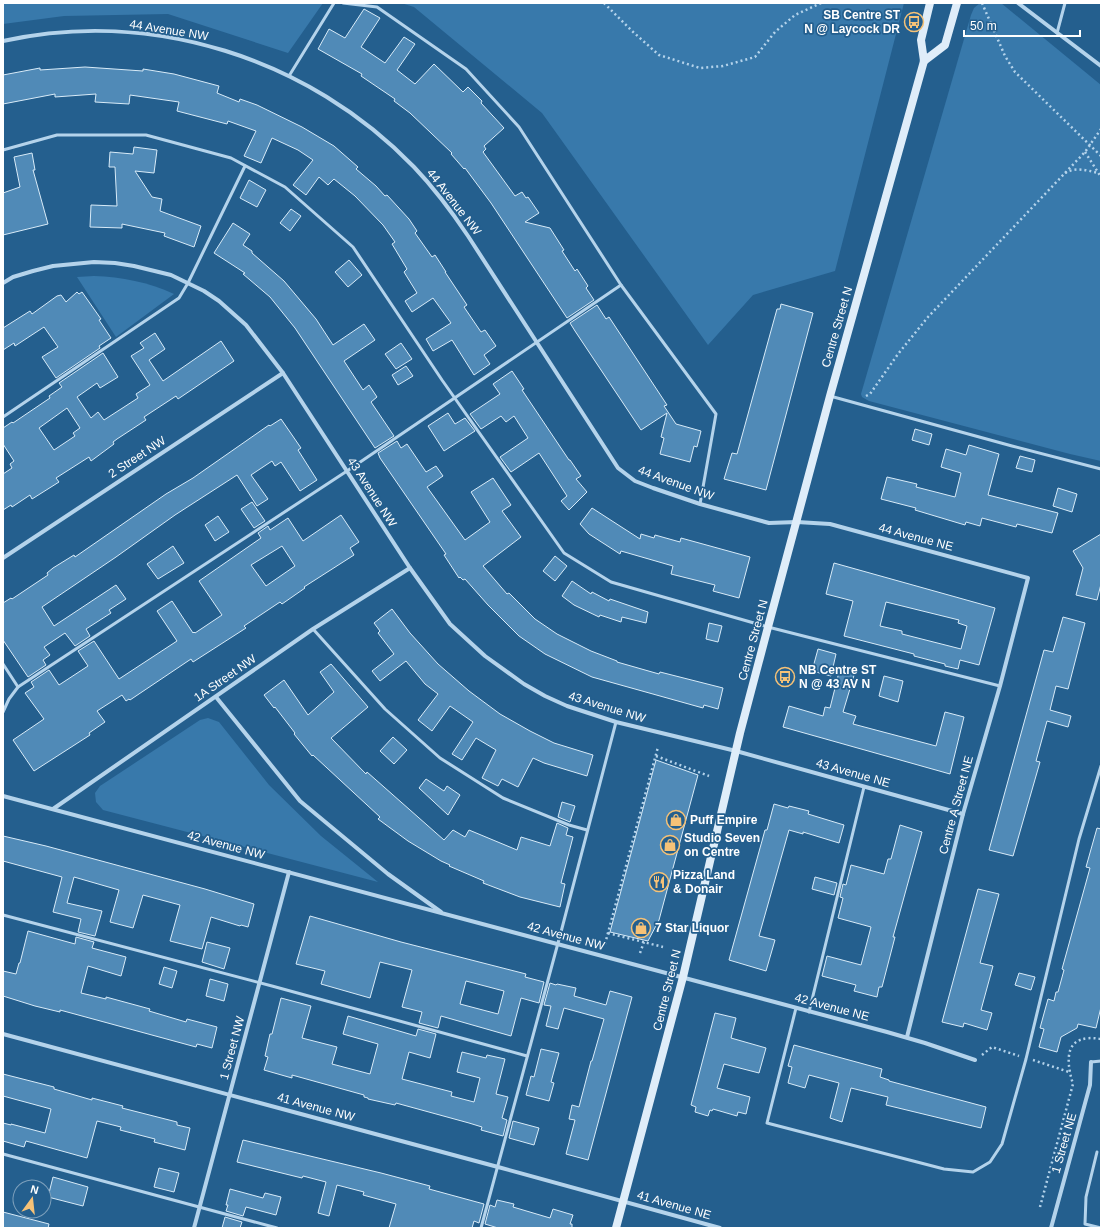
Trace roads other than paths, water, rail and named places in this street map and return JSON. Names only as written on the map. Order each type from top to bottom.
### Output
[{"type":"main road","name":"Centre Street N","points":[[616,1228],[683,977],[736,751],[768,627],[830,396],[924,61],[921,40],[930,3]]},
{"type":"main road","points":[[924,61],[945,45],[957,3]]},
{"type":"street","points":[[1018,3],[1101,66]]},
{"type":"street","name":"44 Avenue NW","points":[[3,41],[64,33],[96,32],[142,34],[180,40],[225,51],[261,63],[318,91],[370,128],[414,167],[452,212],[618,468],[635,481],[700,504],[769,523],[797,522]]},
{"type":"street","name":"43 Avenue NW","points":[[3,283],[13,277],[53,266],[94,262],[134,266],[171,275],[204,291],[246,325],[282,374],[410,568],[450,624],[479,651],[524,684],[567,706],[616,722],[736,751]]},
{"type":"street","name":"2 Street NW","points":[[3,558],[282,374]]},
{"type":"street","name":"44 Avenue NE","points":[[797,522],[830,524],[1028,578]]},
{"type":"street","name":"1A Street NW","points":[[53,809],[313,629],[410,568]]},
{"type":"street","name":"Centre A Street NE","points":[[907,1037],[963,814],[1000,686],[1028,578]]},
{"type":"street","name":"42 Avenue NW","points":[[216,697],[300,801],[388,874],[444,913]]},
{"type":"street","name":"43 Avenue NE","points":[[736,751],[963,814]]},
{"type":"street","name":"42 Avenue NW","points":[[3,796],[683,977]]},
{"type":"street","name":"1 Street NW","points":[[194,1228],[289,872]]},
{"type":"street","name":"42 Avenue NE","points":[[683,977],[809,1012],[907,1037],[975,1060]]},
{"type":"street","name":"41 Avenue NW","points":[[3,1034],[624,1201]]},
{"type":"street","name":"1 Street NE","points":[[1050,1228],[1090,1085],[1091,1062]]},
{"type":"street","name":"41 Avenue NE","points":[[624,1201],[720,1228]]},
{"type":"lane","points":[[289,76],[334,3]]},
{"type":"lane","points":[[343,3],[378,7],[466,69],[519,126],[621,285],[716,414],[700,504]]},
{"type":"lane","points":[[1057,33],[1065,3]]},
{"type":"lane","points":[[3,150],[57,135],[146,135],[231,158],[285,187],[353,247],[455,398],[564,553],[611,582],[768,627],[1000,686]]},
{"type":"lane","points":[[3,417],[179,298],[188,283],[245,166]]},
{"type":"lane","points":[[3,712],[9,699],[18,687],[347,471],[621,285]]},
{"type":"lane","points":[[830,396],[1101,469]]},
{"type":"lane","points":[[313,629],[385,709],[440,758],[503,798],[587,830]]},
{"type":"lane","points":[[3,664],[18,687]]},
{"type":"lane","points":[[481,1228],[616,722]]},
{"type":"lane","points":[[796,1008],[767,1123],[944,1169],[973,1172],[990,1162],[1002,1144],[1024,1066],[1079,838],[1101,766]]},
{"type":"lane","points":[[809,1012],[864,787]]},
{"type":"lane","points":[[3,915],[527,1056]]},
{"type":"lane","points":[[1091,1062],[1101,1061]]},
{"type":"lane","points":[[1096,1152],[1086,1197],[1085,1224],[1101,1228]]},
{"type":"lane","points":[[3,1154],[277,1228]]},
{"type":"place","name":"SB Centre ST N @ Laycock DR","points":[[914,22]]},
{"type":"place","name":"NB Centre ST N @ 43 AV N","points":[[785,677]]},
{"type":"place","name":"Puff Empire","points":[[676,820]]},
{"type":"place","name":"Studio Seven on Centre","points":[[670,845]]},
{"type":"place","name":"Pizza Land & Donair","points":[[659,882]]},
{"type":"place","name":"7 Star Liquor","points":[[641,928]]}]
